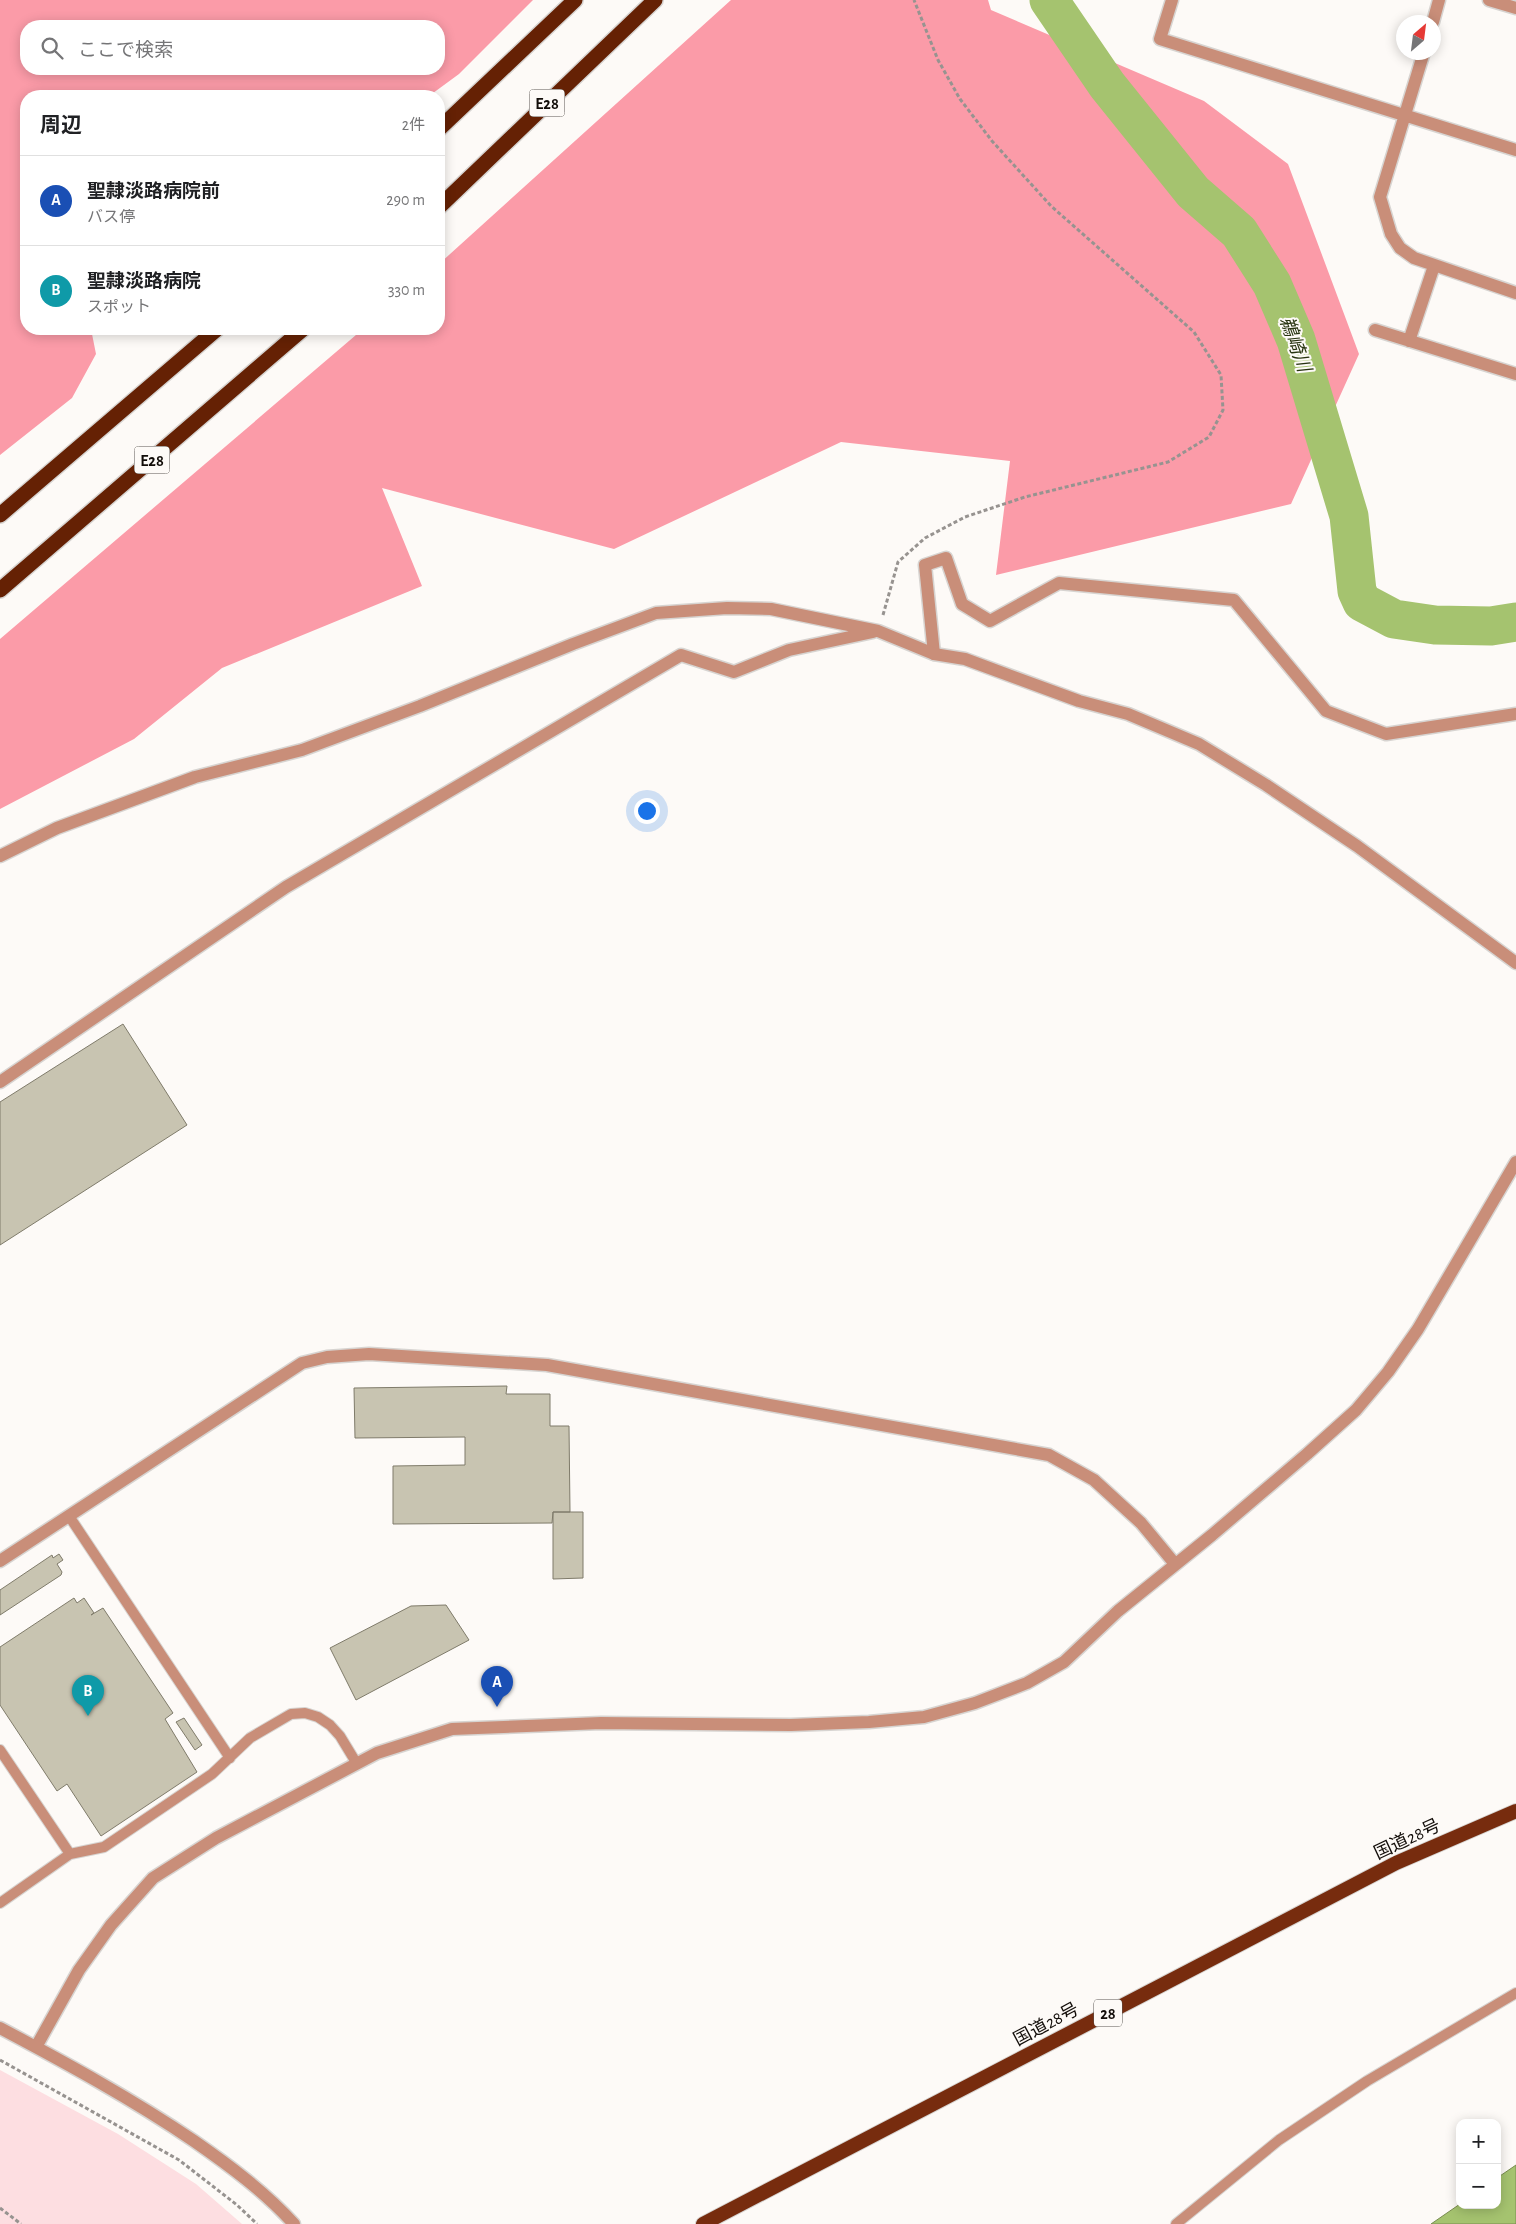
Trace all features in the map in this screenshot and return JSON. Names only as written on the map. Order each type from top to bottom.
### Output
[{"type":"highway","points":[[445,123],[575,0]]},
{"type":"highway","name":"E28","points":[[445,201],[655,0]]},
{"type":"highway","points":[[0,515],[210,335]]},
{"type":"highway","name":"E28","points":[[0,590],[296,335]]},
{"type":"highway","name":"国道28号","points":[[703,2224],[1396,1863],[1516,1811]]},
{"type":"street","points":[[1172,0],[1160,39],[1516,150]]},
{"type":"street","points":[[1435,15],[1439,0]]},
{"type":"street","points":[[1489,0],[1516,8]]},
{"type":"street","points":[[1422,60],[1380,198],[1391,234],[1400,248],[1414,258],[1516,293]]},
{"type":"street","points":[[1409,341],[1434,266]]},
{"type":"street","points":[[1375,330],[1516,374]]},
{"type":"street","points":[[934,654],[925,565],[946,558],[962,604],[990,621],[1059,583],[1234,600],[1326,712],[1386,734],[1516,714]]},
{"type":"street","points":[[0,856],[57,828],[196,777],[302,750],[420,706],[572,644],[656,613],[727,608],[771,609],[878,631],[934,654],[965,659],[1079,701],[1128,714],[1199,744],[1266,785],[1357,846],[1516,964]]},
{"type":"street","points":[[0,1082],[286,887],[681,655],[734,672],[790,650],[878,631]]},
{"type":"street","points":[[36,2047],[79,1970],[111,1925],[152,1878],[216,1838],[377,1754],[452,1729],[602,1723],[791,1725],[869,1722],[924,1716],[975,1703],[1027,1682],[1064,1662],[1118,1610],[1307,1454],[1356,1410],[1388,1372],[1418,1329],[1516,1162]]},
{"type":"street","points":[[0,1560],[302,1363],[327,1357],[369,1354],[547,1365],[1049,1455],[1094,1480],[1141,1523],[1175,1564]]},
{"type":"street","points":[[0,2028],[149,2111],[180,2131],[225,2162],[279,2208],[294,2224]]},
{"type":"lane","points":[[69,1516],[230,1758]]},
{"type":"lane","points":[[0,1903],[70,1854],[104,1846],[212,1774],[250,1738],[290,1714],[305,1714],[318,1717],[330,1725],[340,1736],[357,1764]]},
{"type":"lane","points":[[0,1750],[70,1854]]},
{"type":"lane","points":[[1176,2224],[1279,2140],[1368,2081],[1516,1993]]},
{"type":"path","points":[[878,631],[898,562],[925,538],[965,517],[1025,497],[1168,462],[1209,437],[1223,410],[1221,375],[1194,332],[1051,206],[992,141],[960,99],[938,60],[914,0]]},
{"type":"path","points":[[0,2060],[179,2160],[237,2205],[256,2224]]},
{"type":"path","points":[[0,2208],[21,2224]]},
{"type":"shaded area","points":[[0,0],[533,0],[459,74],[437,90],[20,90],[20,335],[92,335],[96,354],[72,398],[0,455]]},
{"type":"shaded area","points":[[731,0],[988,0],[991,10],[1204,101],[1288,164],[1359,354],[1291,504],[996,575],[1010,461],[841,442],[614,549],[382,488],[422,586],[222,668],[134,739],[0,809],[0,639],[356,335],[445,335],[445,259]]},
{"type":"shaded area","points":[[0,2070],[118,2134],[196,2184],[242,2224],[0,2224]]},
{"type":"shaded area","points":[[1516,2165],[1516,2224],[1431,2224],[1456,2207],[1456,2209],[1501,2209],[1501,2175]]},
{"type":"building","points":[[123,1024],[187,1125],[0,1245],[0,1102]]},
{"type":"building","points":[[507,1386],[506,1394],[550,1394],[550,1426],[569,1426],[570,1512],[553,1512],[552,1523],[393,1524],[393,1466],[465,1465],[465,1437],[355,1438],[354,1388]]},
{"type":"building","points":[[553,1512],[583,1512],[583,1578],[553,1579]]},
{"type":"building","points":[[59,1554],[63,1560],[57,1564],[62,1572],[61,1575],[0,1615],[0,1590],[52,1555],[53,1558]]},
{"type":"building","points":[[74,1598],[77,1603],[84,1598],[94,1613],[91,1615],[103,1608],[173,1713],[165,1719],[197,1772],[101,1836],[67,1784],[57,1791],[0,1705],[0,1647]]},
{"type":"building","points":[[446,1605],[469,1640],[356,1700],[330,1648],[411,1606]]},
{"type":"building","points":[[184,1718],[202,1745],[195,1750],[176,1722]]},
{"type":"waterway","name":"鵜崎川","points":[[1049,0],[1107,85],[1193,192],[1239,232],[1272,284],[1296,340],[1349,516],[1357,591],[1362,602],[1394,619],[1435,625],[1491,626],[1516,622]]},
{"type":"place","name":"聖隷淡路病院前","points":[[497,1707]]},
{"type":"place","name":"聖隷淡路病院","points":[[88,1716]]}]
